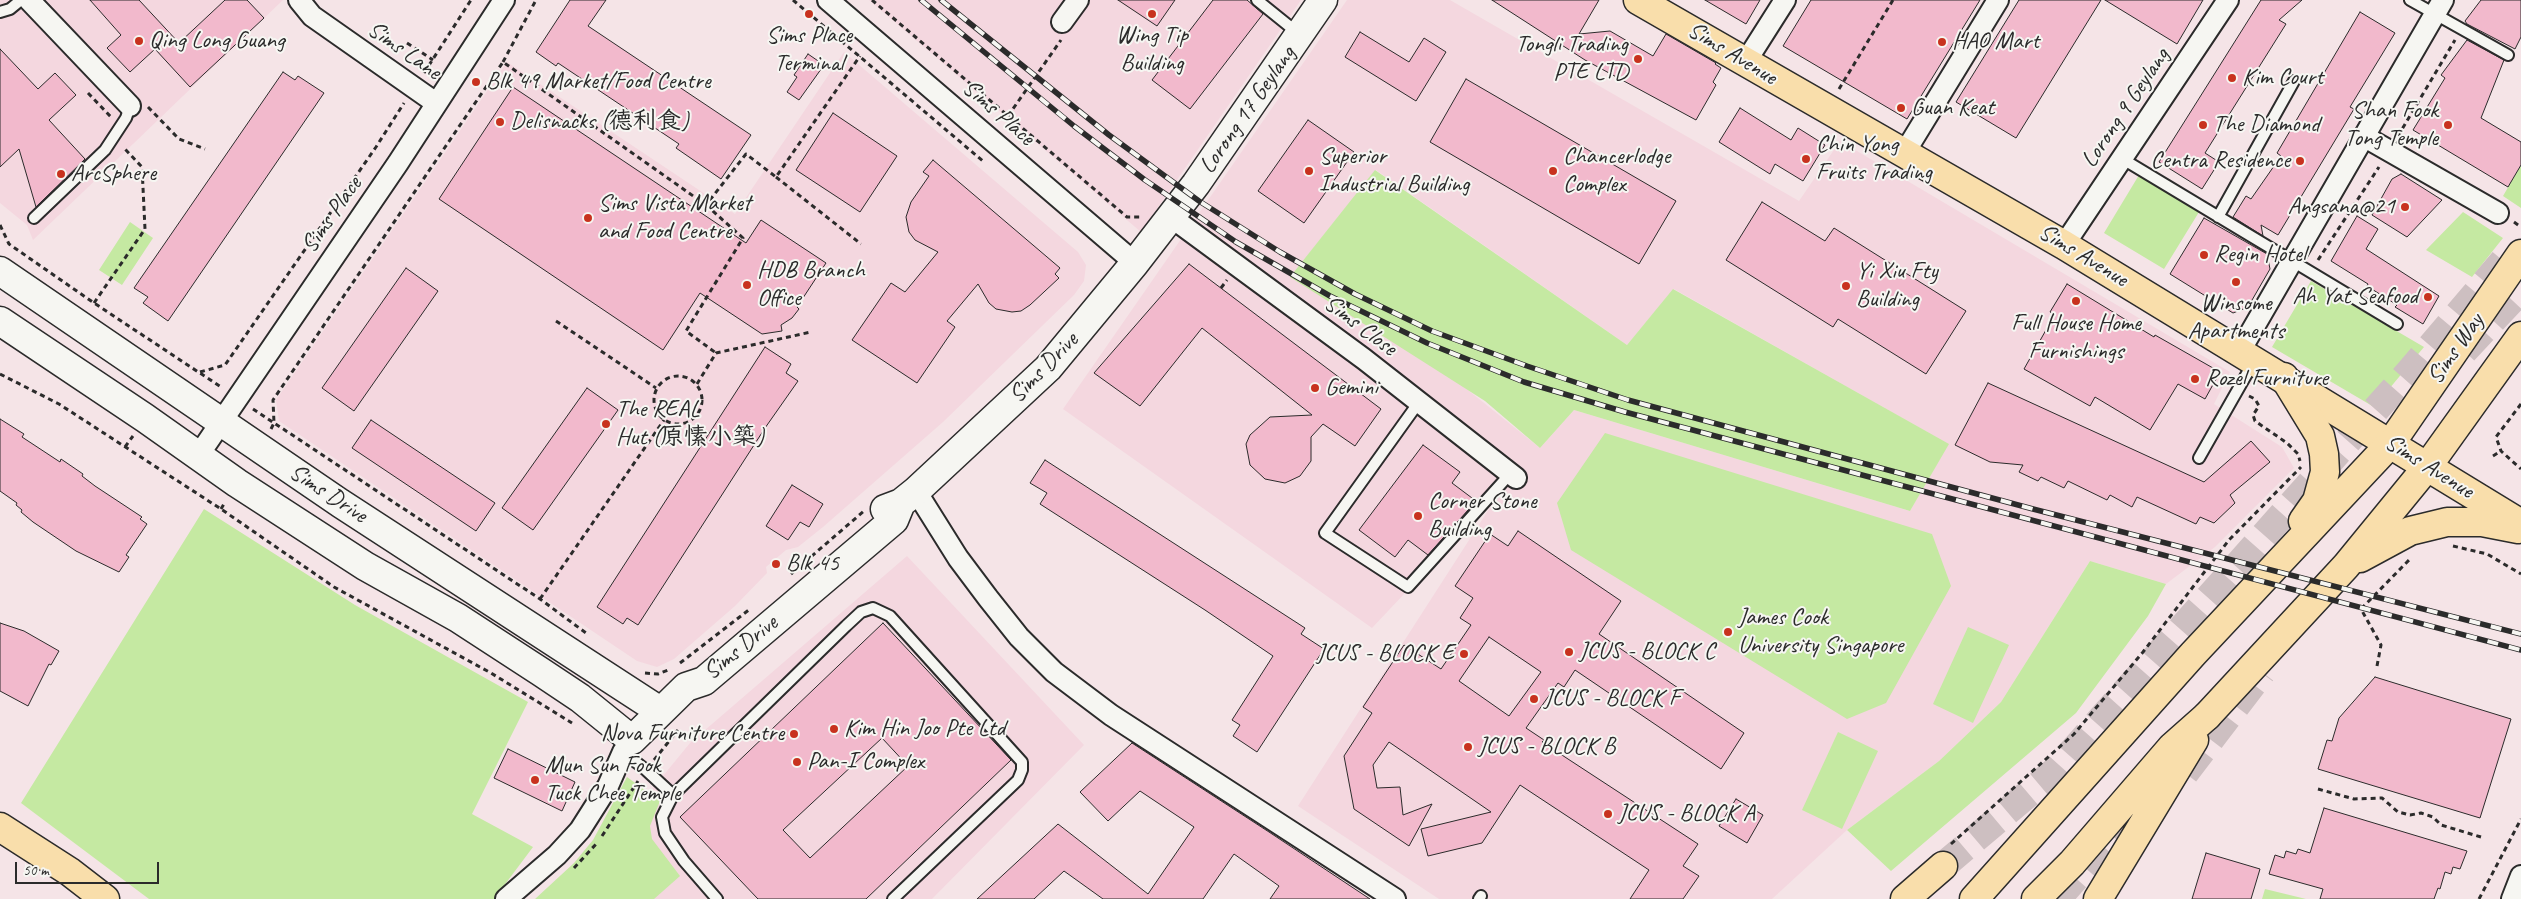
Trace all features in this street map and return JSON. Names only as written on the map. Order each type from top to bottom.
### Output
[{"type":"main road","name":"Sims Avenue","points":[[1638,0],[2064,245],[2284,377],[2521,524]]},
{"type":"main road","name":"Sims Way","points":[[2264,575],[2391,443],[2521,254]]},
{"type":"main road","name":"Sims Way","points":[[2346,566],[2427,467],[2521,336]]},
{"type":"main road","points":[[1974,897],[2264,575],[2318,501],[2325,472],[2320,436],[2284,377]]},
{"type":"main road","points":[[2036,899],[2072,863],[2172,748],[2207,716],[2346,566],[2410,531],[2447,522],[2482,522],[2521,529]]},
{"type":"main road","points":[[2098,899],[2183,761],[2207,716]]},
{"type":"main road","points":[[0,827],[70,872],[105,899]]},
{"type":"main road","points":[[1905,899],[1945,857]]},
{"type":"street","points":[[29,0],[130,106]]},
{"type":"street","name":"Sims Lane","points":[[299,0],[312,16],[413,89],[436,103]]},
{"type":"street","name":"Sims Place","points":[[198,456],[398,163],[504,0]]},
{"type":"street","name":"Sims Place","points":[[828,0],[1135,263]]},
{"type":"street","points":[[1062,22],[1078,0]]},
{"type":"street","name":"Lorong 17 Geylang","points":[[1171,217],[1323,0]]},
{"type":"street","points":[[1745,63],[1785,0]]},
{"type":"street","points":[[1905,152],[1998,0]]},
{"type":"street","name":"Lorong 9 Geylang","points":[[2064,245],[2228,0]]},
{"type":"street","points":[[2247,355],[2292,262],[2439,7]]},
{"type":"street","points":[[2365,137],[2498,213]]},
{"type":"street","name":"Sims Drive","points":[[0,321],[237,483],[364,566],[458,618],[580,698],[627,746],[686,687],[704,681],[894,520],[908,497],[1048,368],[1171,217]]},
{"type":"street","name":"Sims Close","points":[[1171,217],[1419,402],[1513,476]]},
{"type":"street","name":"Sims Drive","points":[[0,271],[340,503],[660,711]]},
{"type":"street","points":[[908,497],[1019,637],[1054,672],[1111,715],[1395,899]]},
{"type":"street","points":[[506,899],[557,855],[580,830],[608,786],[627,746]]},
{"type":"street","points":[[2512,899],[2521,876]]},
{"type":"lane","points":[[0,12],[10,9],[21,0]]},
{"type":"lane","points":[[1257,0],[1300,35]]},
{"type":"lane","points":[[2410,0],[2439,7],[2462,29],[2508,55]]},
{"type":"lane","points":[[2218,217],[2294,81]]},
{"type":"lane","points":[[34,218],[104,150],[126,118],[130,106]]},
{"type":"lane","points":[[2121,158],[2397,324]]},
{"type":"lane","points":[[2199,458],[2238,390],[2247,355]]},
{"type":"lane","points":[[1419,402],[1324,533],[1408,587],[1513,476]]},
{"type":"lane","points":[[717,899],[684,860],[665,833],[662,817],[673,795],[861,612],[873,608],[890,616],[1022,762],[1022,770],[1018,780],[893,899]]},
{"type":"lane","points":[[627,746],[646,770],[673,795]]},
{"type":"path","points":[[200,372],[225,365],[376,147],[471,0]]},
{"type":"path","points":[[274,423],[273,400],[502,62],[536,0]]},
{"type":"path","points":[[872,0],[1127,217],[1147,216],[1159,209],[1171,217]]},
{"type":"path","points":[[1839,90],[1893,0]]},
{"type":"path","points":[[1008,116],[1070,28],[1062,22]]},
{"type":"path","points":[[2310,273],[2389,151],[2462,29]]},
{"type":"path","points":[[407,43],[433,60]]},
{"type":"path","points":[[776,178],[860,56]]},
{"type":"path","points":[[502,62],[706,206],[743,238],[686,331],[716,353]]},
{"type":"path","points":[[706,206],[746,154],[861,244]]},
{"type":"path","points":[[0,225],[9,244],[94,304],[200,372],[540,599],[587,634]]},
{"type":"path","points":[[556,321],[656,388]]},
{"type":"path","points":[[697,385],[716,353],[811,332]]},
{"type":"path","points":[[0,374],[60,404],[221,509],[334,586],[491,673],[574,725]]},
{"type":"path","points":[[676,376],[684,376],[697,385],[702,399],[698,414],[686,423],[670,424],[658,415],[653,401],[656,388],[662,381],[676,376]]},
{"type":"path","points":[[1945,857],[2074,734],[2143,652],[2229,540],[2302,467],[2298,454],[2287,443],[2255,421],[2253,416],[2259,406],[2255,399],[2238,390]]},
{"type":"path","points":[[2521,404],[2496,437],[2501,451],[2521,469]]},
{"type":"path","points":[[540,599],[664,420]]},
{"type":"path","points":[[2493,456],[2501,451]]},
{"type":"path","points":[[786,578],[866,510]]},
{"type":"path","points":[[2444,544],[2487,554],[2521,574]]},
{"type":"path","points":[[2377,666],[2381,645],[2360,609],[2416,553]]},
{"type":"path","points":[[643,672],[658,674],[674,668],[758,603]]},
{"type":"path","points":[[2318,789],[2354,799],[2382,798],[2398,812],[2410,815],[2421,813],[2441,825],[2481,837]]},
{"type":"path","points":[[2479,899],[2521,819]]},
{"type":"shaded area","points":[[0,0],[283,0],[33,240],[27,225],[0,203]]},
{"type":"shaded area","points":[[869,0],[1301,0],[1141,232]]},
{"type":"shaded area","points":[[1347,0],[1450,0],[1799,201],[1840,141],[2230,372],[2214,404],[2282,447],[2294,468],[2215,547],[2166,584],[2090,561],[2001,702],[1939,761],[1847,830],[1772,899],[1439,899],[1298,806],[1498,495],[1520,471],[1372,628],[1063,409]],"holes":[[[1376,170],[1627,345],[1674,289],[1948,444],[1910,511],[1574,410],[1540,448],[1305,259]]]},
{"type":"shaded area","points":[[844,52],[1078,252],[1086,265],[1084,281],[1074,295],[943,422],[823,527],[798,547],[786,550],[766,567],[767,573],[735,606],[674,659],[657,667],[637,661],[279,421],[276,400],[507,62],[735,214]]},
{"type":"shaded area","points":[[907,556],[1084,745],[932,899],[562,899],[690,743]]},
{"type":"green space","points":[[2521,165],[2521,208],[2503,196]]},
{"type":"green space","points":[[1375,170],[1627,345],[1673,289],[1949,444],[1910,511],[1574,410],[1540,448],[1485,401],[1290,277]]},
{"type":"green space","points":[[2139,175],[2199,212],[2164,269],[2104,233]]},
{"type":"green space","points":[[2463,212],[2503,238],[2472,277],[2426,250]]},
{"type":"green space","points":[[130,222],[153,238],[122,285],[99,270]]},
{"type":"green space","points":[[2311,281],[2424,347],[2374,407],[2272,347]]},
{"type":"green space","points":[[1605,433],[1932,534],[1951,586],[1886,703],[1847,719],[1571,550],[1557,503]]},
{"type":"green space","points":[[204,509],[355,605],[528,702],[472,814],[533,847],[494,899],[149,899],[21,803]]},
{"type":"green space","points":[[2090,561],[2166,584],[2148,616],[2076,713],[1891,871],[1847,830],[1939,761],[2001,702]]},
{"type":"green space","points":[[1968,627],[2009,645],[1973,723],[1933,704]]},
{"type":"green space","points":[[1838,732],[1878,751],[1842,829],[1802,810]]},
{"type":"green space","points":[[627,777],[660,801],[650,826],[652,839],[680,876],[654,899],[535,899],[574,863],[593,840]]},
{"type":"green space","points":[[2265,889],[2306,899],[2262,899]]},
{"type":"building","points":[[90,0],[139,0],[179,43],[225,0],[247,0],[264,18],[190,87],[155,49],[130,72],[107,48],[121,35]]},
{"type":"building","points":[[570,0],[606,0],[588,26],[751,135],[721,179],[676,148],[679,144],[558,63],[556,66],[536,52]]},
{"type":"building","name":"Wing Tip Building","points":[[1118,0],[1175,0],[1157,26]]},
{"type":"building","points":[[1213,0],[1247,0],[1263,14],[1190,109],[1152,80]]},
{"type":"building","points":[[1492,0],[1599,0],[1579,34],[1610,31],[1653,56],[1666,34],[1716,63],[1721,68],[1713,82],[1716,85],[1696,120],[1585,60]]},
{"type":"building","points":[[1705,0],[1760,0],[1746,24]]},
{"type":"building","points":[[1811,0],[1980,0],[1907,119],[1783,46]]},
{"type":"building","points":[[2019,0],[2101,0],[2016,138],[1956,102]]},
{"type":"building","points":[[2105,0],[2203,0],[2177,44]]},
{"type":"building","points":[[2261,0],[2302,0],[2279,20],[2286,24],[2205,153],[2219,162],[2202,189],[2159,162]]},
{"type":"building","points":[[2481,0],[2521,0],[2521,37],[2515,49],[2467,24],[2465,21]]},
{"type":"building","name":"Centra Residence","points":[[2360,12],[2395,33],[2350,107],[2354,109],[2278,235],[2261,225],[2263,236],[2233,217],[2246,196],[2251,199],[2281,156],[2277,153]]},
{"type":"building","points":[[1360,32],[1409,62],[1424,38],[1446,52],[1416,101],[1345,57]]},
{"type":"building","points":[[2467,40],[2504,60],[2481,118],[2521,142],[2521,165],[2508,187],[2413,130],[2445,78],[2441,75]]},
{"type":"building","points":[[0,49],[38,89],[55,73],[76,95],[49,120],[85,159],[36,207],[19,149],[0,167]]},
{"type":"building","points":[[808,54],[824,65],[799,100],[787,92],[797,77],[794,75]]},
{"type":"building","points":[[283,72],[295,80],[298,76],[324,93],[168,321],[143,303],[148,297],[134,288]]},
{"type":"building","name":"Chancerlodge Complex","points":[[1466,79],[1676,201],[1639,264],[1430,142]]},
{"type":"building","name":"Sims Vista Market and Food Centre","points":[[513,87],[746,243],[761,220],[826,263],[797,307],[799,309],[792,318],[781,325],[782,331],[762,334],[700,293],[663,350],[439,199]]},
{"type":"building","points":[[1740,108],[1791,140],[1798,128],[1825,145],[1803,181],[1775,164],[1770,174],[1719,142]]},
{"type":"building","points":[[833,113],[897,156],[860,212],[796,170]]},
{"type":"building","name":"Superior Industrial Building","points":[[1308,120],[1354,152],[1304,223],[1258,191]]},
{"type":"building","points":[[933,160],[1060,268],[1055,274],[1059,278],[1021,311],[1012,312],[996,309],[989,303],[978,284],[947,321],[955,327],[917,383],[852,340],[891,283],[905,292],[938,252],[915,240],[909,232],[906,217],[911,202],[929,176],[923,172]]},
{"type":"building","name":"Angsana@21","points":[[2401,174],[2442,200],[2407,237],[2372,215],[2392,179]]},
{"type":"building","name":"Yi Xiu Fty Building","points":[[1762,202],[1825,241],[1834,228],[1966,311],[1926,374],[1838,319],[1833,327],[1726,260]]},
{"type":"building","points":[[2357,216],[2378,229],[2366,249],[2439,296],[2423,324],[2395,307],[2397,305],[2367,286],[2368,284],[2331,261]]},
{"type":"building","points":[[2204,218],[2267,254],[2270,269],[2248,307],[2233,313],[2170,274]]},
{"type":"building","name":"Gemini","points":[[1189,264],[1381,409],[1355,446],[1323,424],[1311,437],[1311,461],[1300,476],[1285,483],[1265,479],[1250,465],[1246,444],[1250,435],[1270,417],[1312,415],[1202,328],[1140,406],[1094,373]]},
{"type":"building","points":[[406,268],[438,291],[354,411],[322,388]]},
{"type":"building","points":[[2067,284],[2154,337],[2155,335],[2220,372],[2205,399],[2178,384],[2150,430],[2095,397],[2090,406],[2024,369],[2055,314],[2050,312]]},
{"type":"building","points":[[765,347],[791,364],[786,373],[798,381],[765,428],[638,625],[627,618],[623,624],[597,607]]},
{"type":"building","points":[[1988,383],[2204,482],[2251,441],[2270,462],[2230,495],[2235,503],[2214,523],[2200,517],[2196,524],[2137,497],[2132,507],[2110,495],[2107,500],[2068,481],[2064,488],[2041,477],[2038,481],[2019,472],[2023,465],[1990,462],[1955,445]]},
{"type":"building","points":[[587,388],[618,410],[533,530],[502,508]]},
{"type":"building","points":[[0,419],[24,434],[22,437],[60,462],[61,459],[83,474],[82,476],[95,486],[142,517],[140,519],[147,524],[126,555],[129,557],[119,572],[76,551],[33,522],[21,512],[22,510],[16,505],[17,503],[0,491]]},
{"type":"building","points":[[371,420],[495,503],[476,531],[352,448]]},
{"type":"building","name":"Corner Stone Building","points":[[1423,445],[1460,472],[1452,483],[1476,501],[1428,555],[1408,540],[1395,557],[1359,530]]},
{"type":"building","points":[[1045,460],[1305,628],[1301,634],[1324,649],[1257,752],[1233,736],[1240,725],[1232,720],[1273,656],[1040,504],[1047,493],[1030,483]]},
{"type":"building","points":[[792,485],[823,504],[809,527],[800,522],[788,540],[766,526]]},
{"type":"building","points":[[1518,531],[1621,601],[1599,634],[1744,733],[1721,769],[1575,670],[1564,687],[1558,683],[1526,728],[1544,740],[1542,742],[1698,844],[1683,866],[1699,876],[1683,899],[1630,899],[1649,870],[1520,785],[1482,843],[1428,856],[1421,829],[1491,812],[1389,742],[1373,765],[1377,788],[1400,787],[1403,815],[1432,804],[1409,846],[1354,809],[1344,756],[1372,713],[1363,707],[1404,645],[1441,669],[1471,625],[1460,618],[1473,598],[1455,586],[1490,534],[1508,546]],"holes":[[[1489,637],[1541,672],[1509,716],[1459,681]]]},
{"type":"building","points":[[0,623],[24,631],[59,651],[51,665],[49,664],[28,706],[0,691]]},
{"type":"building","name":"Pan-I Complex","points":[[883,623],[1011,760],[866,899],[758,899],[680,817]],"holes":[[[882,738],[908,766],[810,858],[783,830]]]},
{"type":"building","points":[[2375,677],[2511,719],[2480,818],[2318,769],[2327,740],[2332,741],[2339,718]]},
{"type":"building","points":[[1132,743],[1370,899],[1270,899],[1279,886],[1234,854],[1203,899],[1103,899],[1064,871],[1034,899],[977,899],[1058,824],[1148,894],[1194,827],[1140,791],[1108,821],[1080,792]]},
{"type":"building","name":"Mun Sun Fook Tuck Chee Temple","points":[[508,749],[575,782],[562,811],[494,778]]},
{"type":"building","points":[[1736,799],[1763,815],[1747,843],[1719,826]]},
{"type":"building","points":[[2324,808],[2467,851],[2460,869],[2453,867],[2451,874],[2445,872],[2440,889],[2438,888],[2434,899],[2320,899],[2323,889],[2269,874],[2275,855],[2284,858],[2286,851],[2296,854],[2298,849],[2310,853]]},
{"type":"building","points":[[2206,853],[2260,869],[2251,899],[2192,899]]},
{"type":"tunnel","points":[[1943,866],[2055,771],[2410,371],[2505,259]]},
{"type":"tunnel","points":[[2464,351],[2521,290]]},
{"type":"tunnel","points":[[2185,773],[2262,672]]},
{"type":"tunnel","points":[[2057,899],[2159,784]]},
{"type":"railway","points":[[921,0],[1074,126],[1145,180],[1236,242],[1330,296],[1427,343],[1524,382],[1625,412],[2521,650]]},
{"type":"railway","points":[[941,0],[1109,135],[1199,201],[1280,252],[1355,294],[1432,331],[1628,400],[2033,509],[2521,634]]},
{"type":"place","name":"Sims Place Terminal","points":[[809,14]]},
{"type":"place","name":"Wing Tip Building","points":[[1152,14]]},
{"type":"place","name":"Qing Long Guang","points":[[139,41]]},
{"type":"place","name":"HAO Mart","points":[[1942,42]]},
{"type":"place","name":"Tongli Trading PTE LTD","points":[[1638,59]]},
{"type":"place","name":"Kim Court","points":[[2232,78]]},
{"type":"place","name":"Blk 49 Market/Food Centre","points":[[476,82]]},
{"type":"place","name":"Guan Keat","points":[[1901,108]]},
{"type":"place","name":"Delisnacks (德利食)","points":[[500,122]]},
{"type":"place","name":"The Diamond","points":[[2203,125]]},
{"type":"place","name":"Shan Fook Tong Temple","points":[[2448,125]]},
{"type":"place","name":"Chin Yong Fruits Trading","points":[[1806,159]]},
{"type":"place","name":"Centra Residence","points":[[2300,161]]},
{"type":"place","name":"Superior Industrial Building","points":[[1309,171]]},
{"type":"place","name":"Chancerlodge Complex","points":[[1553,171]]},
{"type":"place","name":"ArcSphere","points":[[61,174]]},
{"type":"place","name":"Angsana@21","points":[[2405,207]]},
{"type":"place","name":"Sims Vista Market and Food Centre","points":[[588,218]]},
{"type":"place","name":"Regin Hotel","points":[[2204,255]]},
{"type":"place","name":"Winsome Apartments","points":[[2236,282]]},
{"type":"place","name":"HDB Branch Office","points":[[747,285]]},
{"type":"place","name":"Yi Xiu Fty Building","points":[[1846,286]]},
{"type":"place","name":"Ah Yat Seafood","points":[[2428,297]]},
{"type":"place","name":"Full House Home Furnishings","points":[[2076,301]]},
{"type":"place","name":"Rozel Furniture","points":[[2195,379]]},
{"type":"place","name":"Gemini","points":[[1315,388]]},
{"type":"place","name":"The REAL Hut (原愫小築)","points":[[606,424]]},
{"type":"place","name":"Corner Stone Building","points":[[1418,516]]},
{"type":"place","name":"Blk 45","points":[[776,564]]},
{"type":"place","name":"James Cook University Singapore","points":[[1728,632]]},
{"type":"place","name":"JCUS - BLOCK C","points":[[1569,652]]},
{"type":"place","name":"JCUS - BLOCK E","points":[[1464,654]]},
{"type":"place","name":"JCUS - BLOCK F","points":[[1534,699]]},
{"type":"place","name":"Kim Hin Joo Pte Ltd","points":[[834,729]]},
{"type":"place","name":"Nova Furniture Centre","points":[[794,734]]},
{"type":"place","name":"JCUS - BLOCK B","points":[[1468,747]]},
{"type":"place","name":"Pan-I Complex","points":[[797,762]]},
{"type":"place","name":"Mun Sun Fook Tuck Chee Temple","points":[[535,780]]},
{"type":"place","name":"JCUS - BLOCK A","points":[[1608,814]]}]
